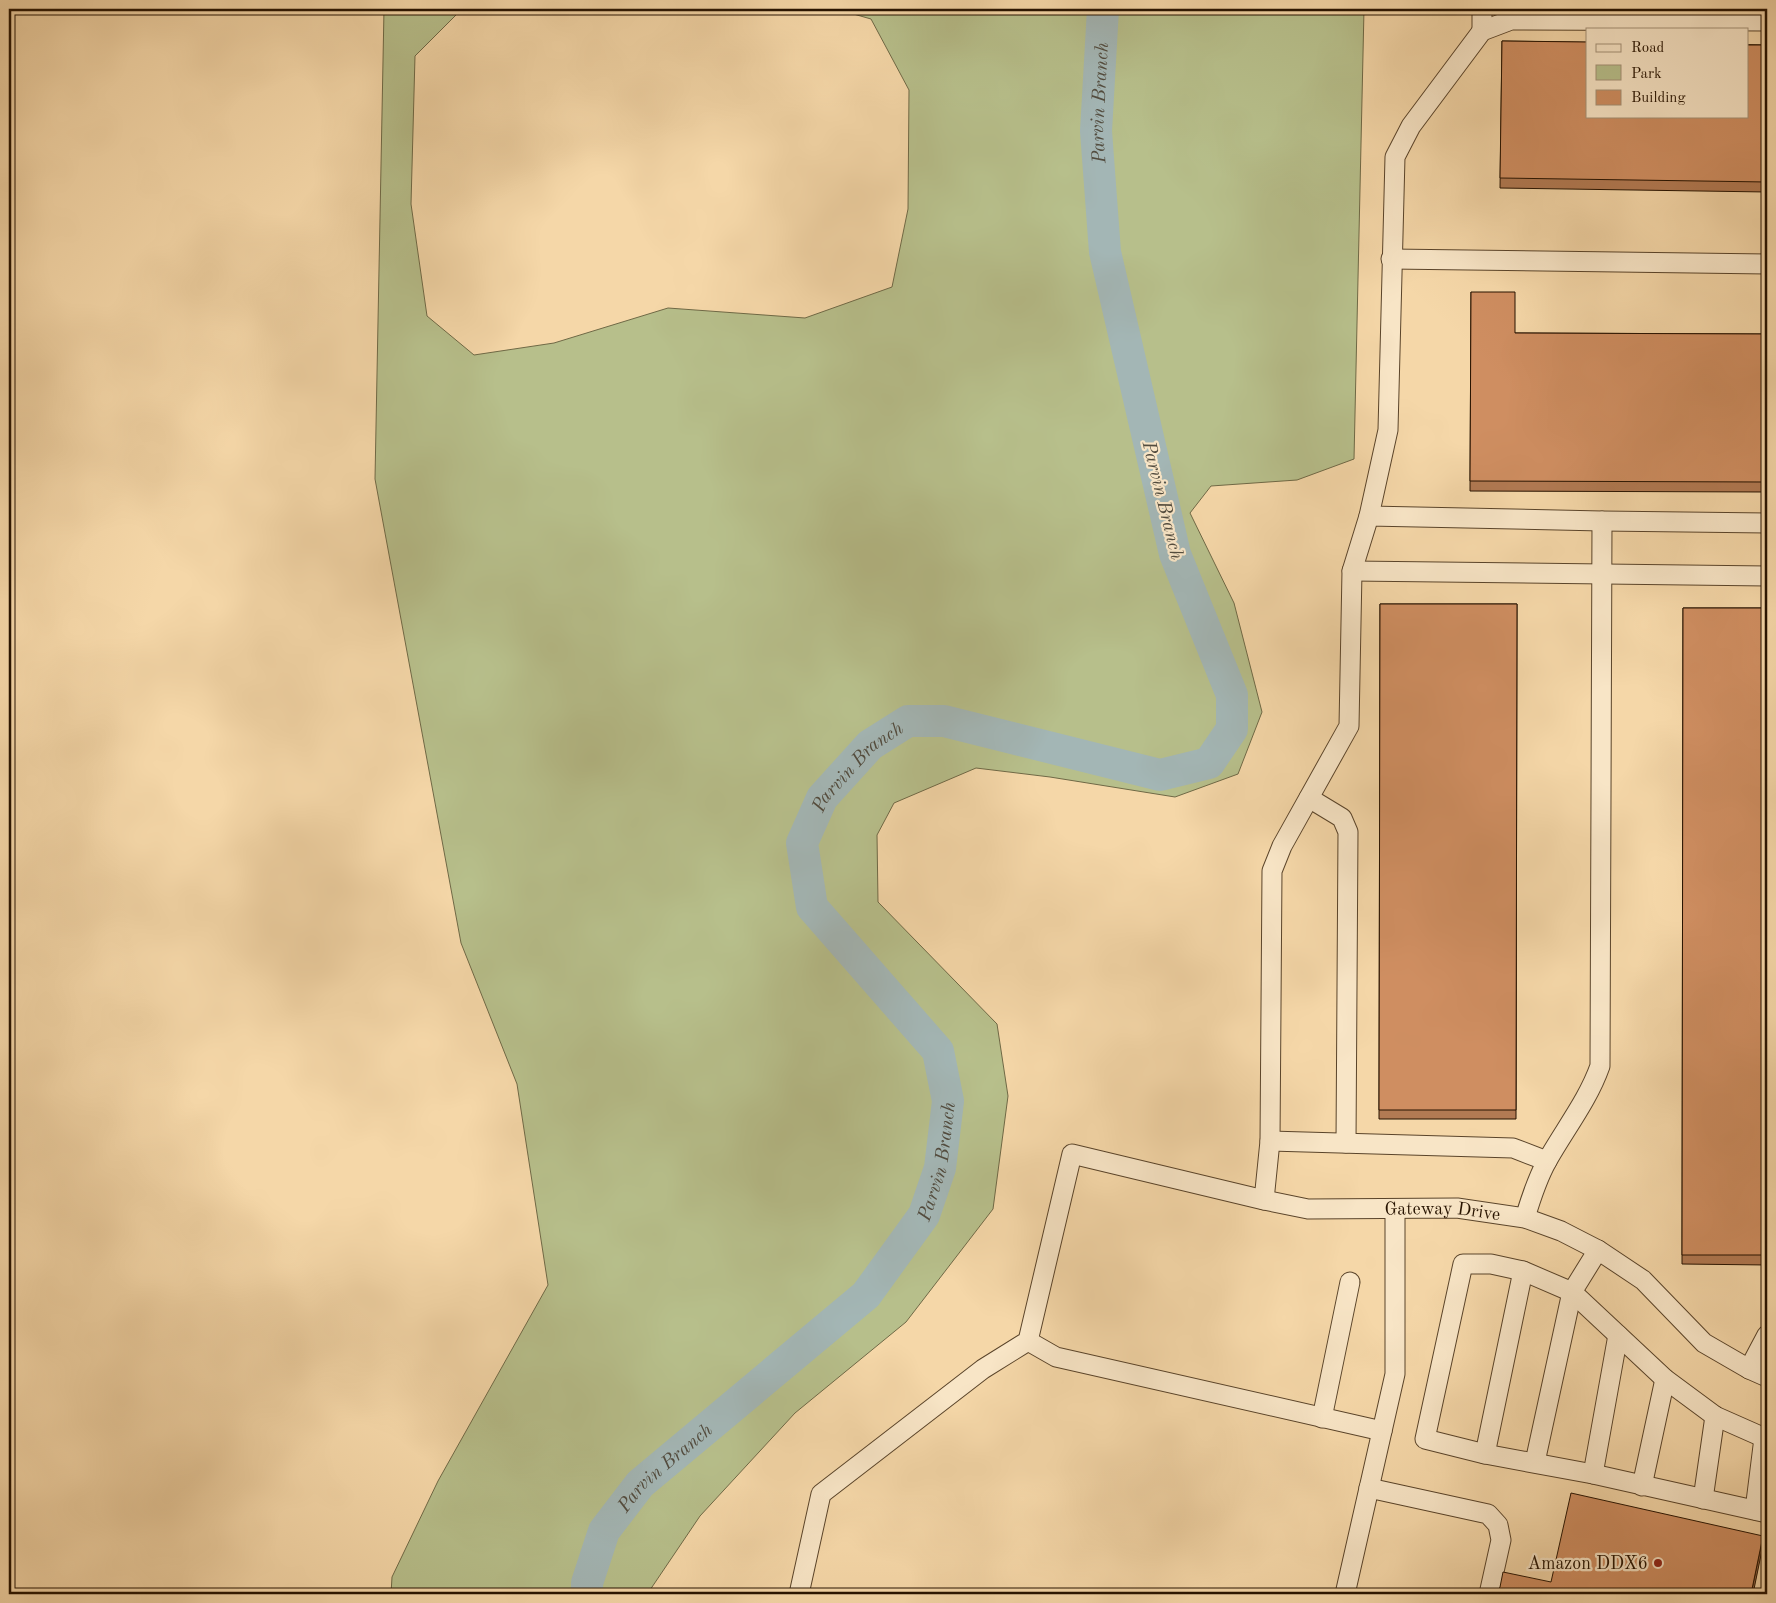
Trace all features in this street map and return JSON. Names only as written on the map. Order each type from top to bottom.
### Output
[{"type":"street","points":[[1482,9],[1482,31]]},
{"type":"street","points":[[1264,1200],[1270,1141],[1272,871],[1282,846],[1349,726],[1352,571],[1369,516],[1388,430],[1395,158],[1410,126],[1482,31],[1511,20],[1767,21]]},
{"type":"street","points":[[1391,260],[1767,264]]},
{"type":"street","points":[[1369,516],[1767,523]]},
{"type":"street","points":[[1525,1218],[1536,1182],[1594,1082],[1600,1066],[1602,521]]},
{"type":"street","points":[[1352,571],[1767,576]]},
{"type":"street","points":[[1309,798],[1342,818],[1348,832],[1346,1143]]},
{"type":"street","points":[[1270,1141],[1513,1148],[1547,1161]]},
{"type":"street","name":"Gateway Drive","points":[[1028,1342],[1072,1154],[1308,1209],[1457,1208],[1525,1218],[1562,1231],[1598,1250],[1643,1280],[1704,1343],[1749,1369],[1767,1376]]},
{"type":"street","points":[[1345,1594],[1395,1374],[1395,1209]]},
{"type":"street","points":[[1535,1462],[1572,1292],[1598,1250]]},
{"type":"street","points":[[1463,1264],[1491,1264],[1523,1271],[1572,1292],[1665,1379],[1715,1416],[1766,1439],[1761,1512],[1535,1462],[1485,1454],[1425,1439],[1463,1264]]},
{"type":"street","points":[[1485,1454],[1523,1271]]},
{"type":"street","points":[[1322,1418],[1350,1282]]},
{"type":"street","points":[[1749,1369],[1767,1334]]},
{"type":"street","points":[[1592,1474],[1618,1335]]},
{"type":"street","points":[[799,1594],[821,1494],[983,1369],[1028,1342],[1056,1357],[1382,1431]]},
{"type":"street","points":[[1642,1486],[1665,1379]]},
{"type":"street","points":[[1703,1499],[1715,1416]]},
{"type":"street","points":[[1369,1488],[1488,1514],[1498,1525],[1501,1540],[1489,1594]]},
{"type":"green space","points":[[384,9],[462,9],[415,56],[411,204],[427,316],[474,355],[554,343],[668,308],[805,318],[892,287],[908,209],[909,90],[871,19],[836,9],[1364,9],[1354,459],[1297,480],[1211,486],[1190,513],[1234,603],[1262,712],[1238,774],[1175,797],[1050,777],[976,768],[894,803],[877,835],[878,902],[997,1024],[1008,1096],[993,1209],[906,1322],[795,1413],[700,1516],[650,1590],[650,1594],[391,1594],[392,1577],[438,1481],[548,1285],[517,1084],[461,943],[375,479]]},
{"type":"building","points":[[1502,41],[1586,42],[1586,118],[1748,118],[1748,45],[1767,45],[1767,182],[1500,178]]},
{"type":"building","points":[[1471,292],[1515,292],[1515,333],[1767,334],[1767,482],[1470,481]]},
{"type":"building","points":[[1380,604],[1517,604],[1516,1110],[1379,1110]]},
{"type":"building","points":[[1683,608],[1767,608],[1767,1255],[1682,1255]]},
{"type":"building","name":"Amazon DDX6","points":[[1571,1493],[1763,1536],[1751,1594],[1493,1594],[1500,1587],[1503,1572],[1551,1582]]},
{"type":"waterway","name":"Parvin Branch","points":[[587,1594],[587,1583],[604,1531],[640,1484],[866,1295],[924,1215],[940,1168],[948,1101],[938,1051],[812,907],[802,843],[822,798],[870,745],[908,721],[944,721],[1160,775],[1209,763],[1232,729],[1232,695],[1175,554],[1105,252],[1096,131],[1103,9]]},
{"type":"place","name":"Amazon DDX6","points":[[1658,1563]]}]
